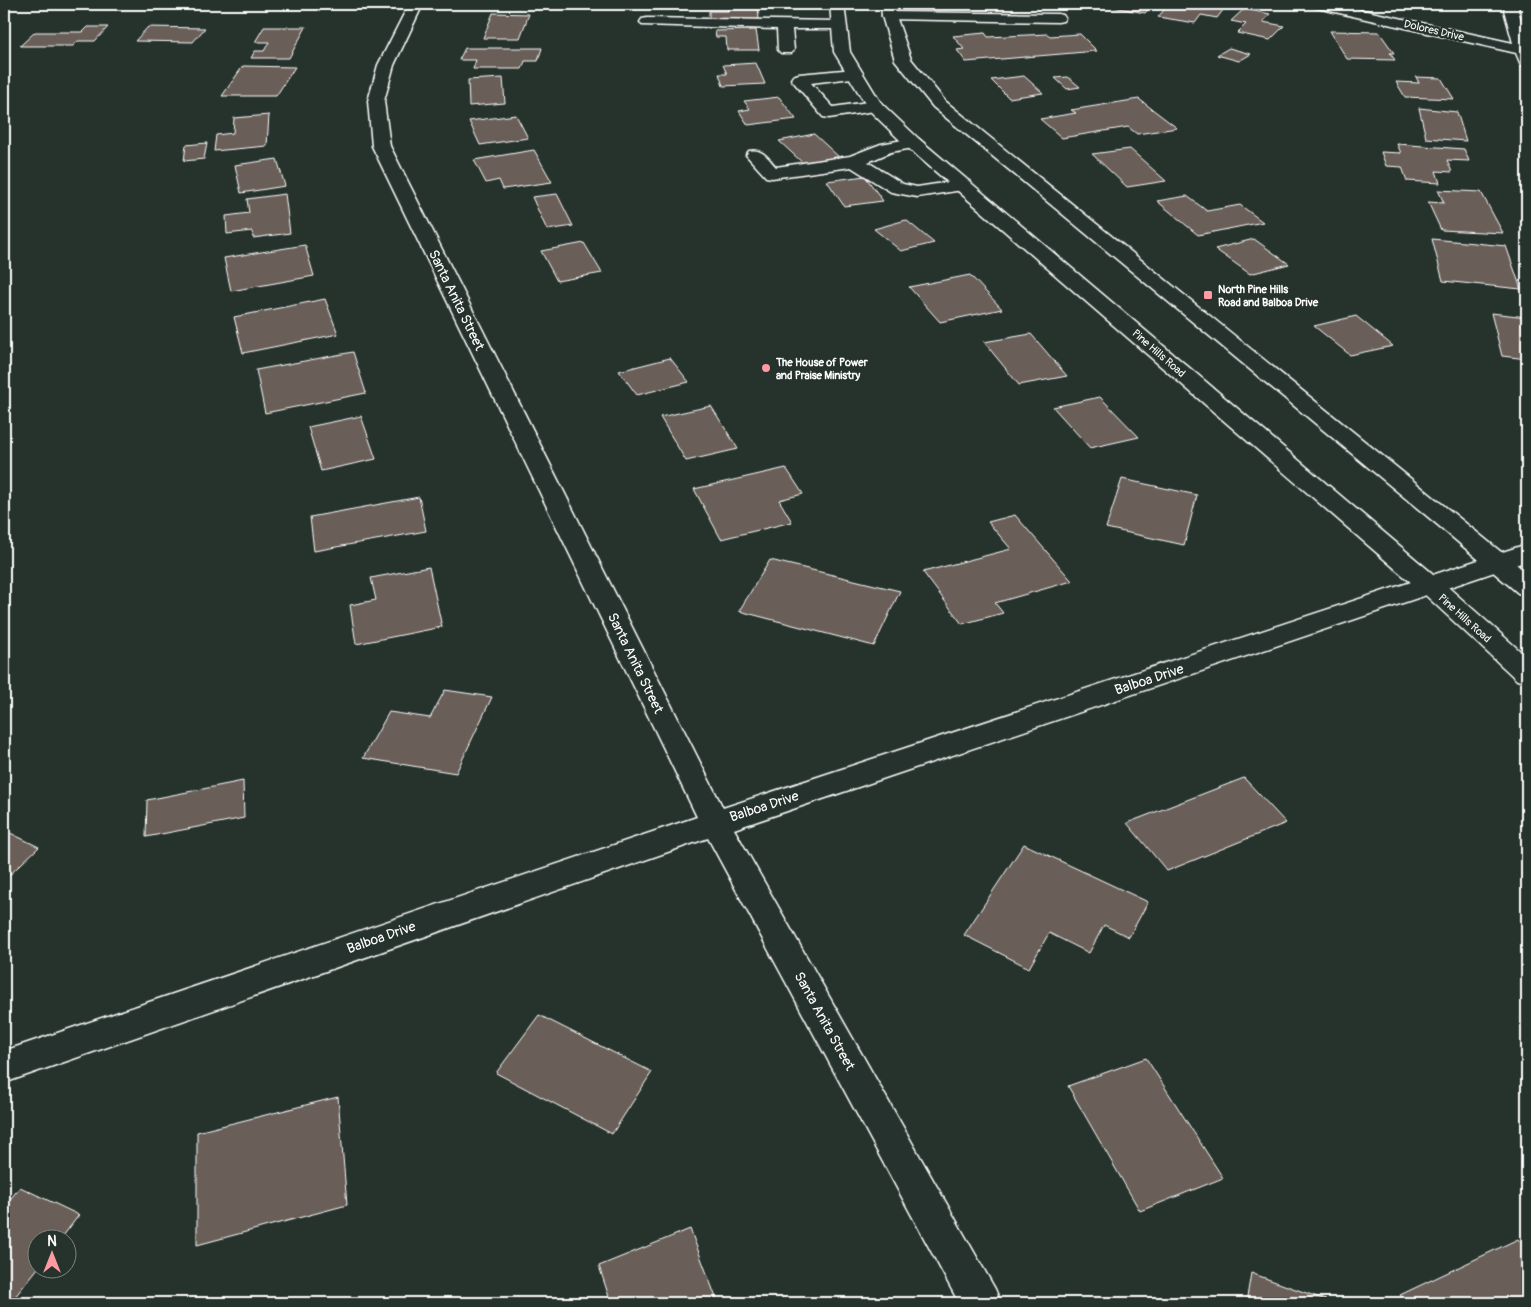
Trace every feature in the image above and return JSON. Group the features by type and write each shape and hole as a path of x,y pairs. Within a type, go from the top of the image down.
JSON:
{"street":[{"path":"402,4 416,4"},
{"name":"Santa Anita Street","path":"416,4 386,65 376,101 381,146 715,823 981,1303"},
{"name":"Dolores Drive","path":"1317,4 1524,56"},
{"path":"1513,4 1512,10 1524,56"},
{"path":"1058,18 888,10 903,60 939,104 1527,587"},
{"path":"647,22 784,24 838,14"},
{"name":"Pine Hills Road","path":"838,14 842,52 854,74 875,106 913,143 1430,586 1527,673"},
{"path":"784,24 786,50"},
{"path":"854,74 799,79 829,113 875,106"},
{"path":"754,155 772,173 854,161 887,148 913,143"},
{"path":"854,161 897,188 917,192 963,185"},
{"name":"Balboa Drive","path":"4,1067 715,823 1430,586 1527,552"}],"building":[{"path":"490,4 522,4 521,7 488,6"},
{"path":"728,4 758,4 759,21 709,21 709,11 728,11"},
{"path":"1116,4 1154,4 1145,13 1113,7"},
{"path":"1169,4 1227,5 1217,18 1201,15 1195,23 1158,17"},
{"path":"1244,9 1270,14 1263,22 1284,26 1270,40 1237,33 1246,24 1231,21"},
{"path":"493,13 529,14 520,38 483,38"},
{"path":"88,27 108,27 95,41 78,41 73,46 20,46 35,32 83,32"},
{"path":"148,27 205,28 193,42 135,41"},
{"path":"264,27 306,27 289,58 251,58 255,51 264,51 269,42 255,42"},
{"path":"756,30 759,50 727,50 726,37 716,37 715,31"},
{"path":"1330,31 1379,32 1394,53 1390,53 1395,60 1347,59"},
{"path":"985,33 988,37 1080,34 1097,51 966,62 957,50 964,49 953,36"},
{"path":"465,48 542,48 538,61 525,61 522,69 473,69 476,60 459,60"},
{"path":"1229,48 1251,54 1239,61 1217,55"},
{"path":"756,63 765,84 723,86 719,74 727,74 723,65"},
{"path":"243,66 295,67 276,96 222,96"},
{"path":"1024,76 1043,93 1009,98 991,80"},
{"path":"1068,77 1080,87 1067,89 1055,78"},
{"path":"1416,77 1441,78 1454,99 1405,97 1396,82 1419,83"},
{"path":"503,78 505,103 469,106 468,80"},
{"path":"779,97 796,119 748,125 739,111 750,109 744,101"},
{"path":"1139,99 1177,128 1137,134 1128,127 1062,138 1040,119 1076,113 1071,110"},
{"path":"1419,108 1457,112 1466,141 1426,138"},
{"path":"269,115 267,146 214,151 216,135 233,133 234,118"},
{"path":"516,115 528,138 480,145 469,121"},
{"path":"814,134 840,158 805,165 779,141"},
{"path":"207,143 204,159 184,161 186,145"},
{"path":"1397,144 1464,149 1469,161 1447,160 1452,172 1436,171 1440,183 1407,181 1402,167 1386,166 1381,152 1401,153"},
{"path":"1130,149 1166,181 1127,187 1092,154"},
{"path":"534,150 552,182 503,189 499,180 486,183 474,160"},
{"path":"277,159 285,186 241,193 235,165"},
{"path":"865,176 883,201 844,206 827,181"},
{"path":"1438,190 1481,192 1503,233 1441,230 1428,202 1444,203"},
{"path":"285,194 290,233 253,238 252,231 227,234 226,216 249,213 247,199"},
{"path":"557,194 573,226 547,230 532,197"},
{"path":"1187,196 1207,211 1240,205 1263,222 1198,235 1157,201"},
{"path":"906,220 934,243 901,251 874,229"},
{"path":"1254,239 1289,264 1250,274 1215,249"},
{"path":"1432,239 1506,246 1521,289 1443,281"},
{"path":"584,243 602,273 557,281 541,251"},
{"path":"305,245 314,276 231,291 224,258"},
{"path":"970,275 1002,309 940,322 909,287"},
{"path":"325,299 338,334 243,353 234,317"},
{"path":"1491,313 1527,317 1527,359 1502,356"},
{"path":"1356,316 1393,346 1350,355 1314,326"},
{"path":"1031,334 1067,376 1019,385 984,342"},
{"path":"353,352 366,393 265,413 256,370"},
{"path":"670,358 689,382 637,395 619,371"},
{"path":"1100,397 1139,437 1090,448 1053,407"},
{"path":"711,406 738,449 686,461 660,417"},
{"path":"361,416 376,459 321,471 308,427"},
{"path":"786,468 803,494 779,500 792,522 721,539 694,489"},
{"path":"1122,479 1197,495 1184,545 1106,528"},
{"path":"419,497 426,531 314,551 310,517"},
{"path":"1015,515 1072,581 995,603 1003,613 962,624 923,572 1011,549 988,522"},
{"path":"770,560 900,591 874,646 739,611"},
{"path":"429,567 442,627 356,644 350,605 376,600 371,578"},
{"path":"4,581 8,629 4,630"},
{"path":"445,690 492,697 456,773 363,758 389,712 430,718"},
{"path":"1244,778 1286,823 1167,871 1127,823"},
{"path":"243,781 244,818 146,837 147,800"},
{"path":"4,830 39,847 4,880"},
{"path":"1024,844 1148,902 1129,937 1104,925 1089,953 1049,933 1029,968 964,935"},
{"path":"539,1015 652,1072 612,1134 496,1073"},
{"path":"1146,1058 1223,1178 1140,1211 1068,1086"},
{"path":"338,1097 347,1205 197,1245 197,1132"},
{"path":"20,1187 79,1215 68,1230 28,1230 28,1280 10,1303 4,1303 4,1207"},
{"path":"690,1229 718,1303 611,1303 599,1266"},
{"path":"1518,1239 1527,1251 1527,1303 1406,1303 1400,1295"},
{"path":"1251,1273 1334,1303 1246,1303"}],"place":[{"name":"North Pine Hills Road and Balboa Drive","path":"1208,295"},
{"name":"The House of Power and Praise Ministry","path":"766,368"}]}
